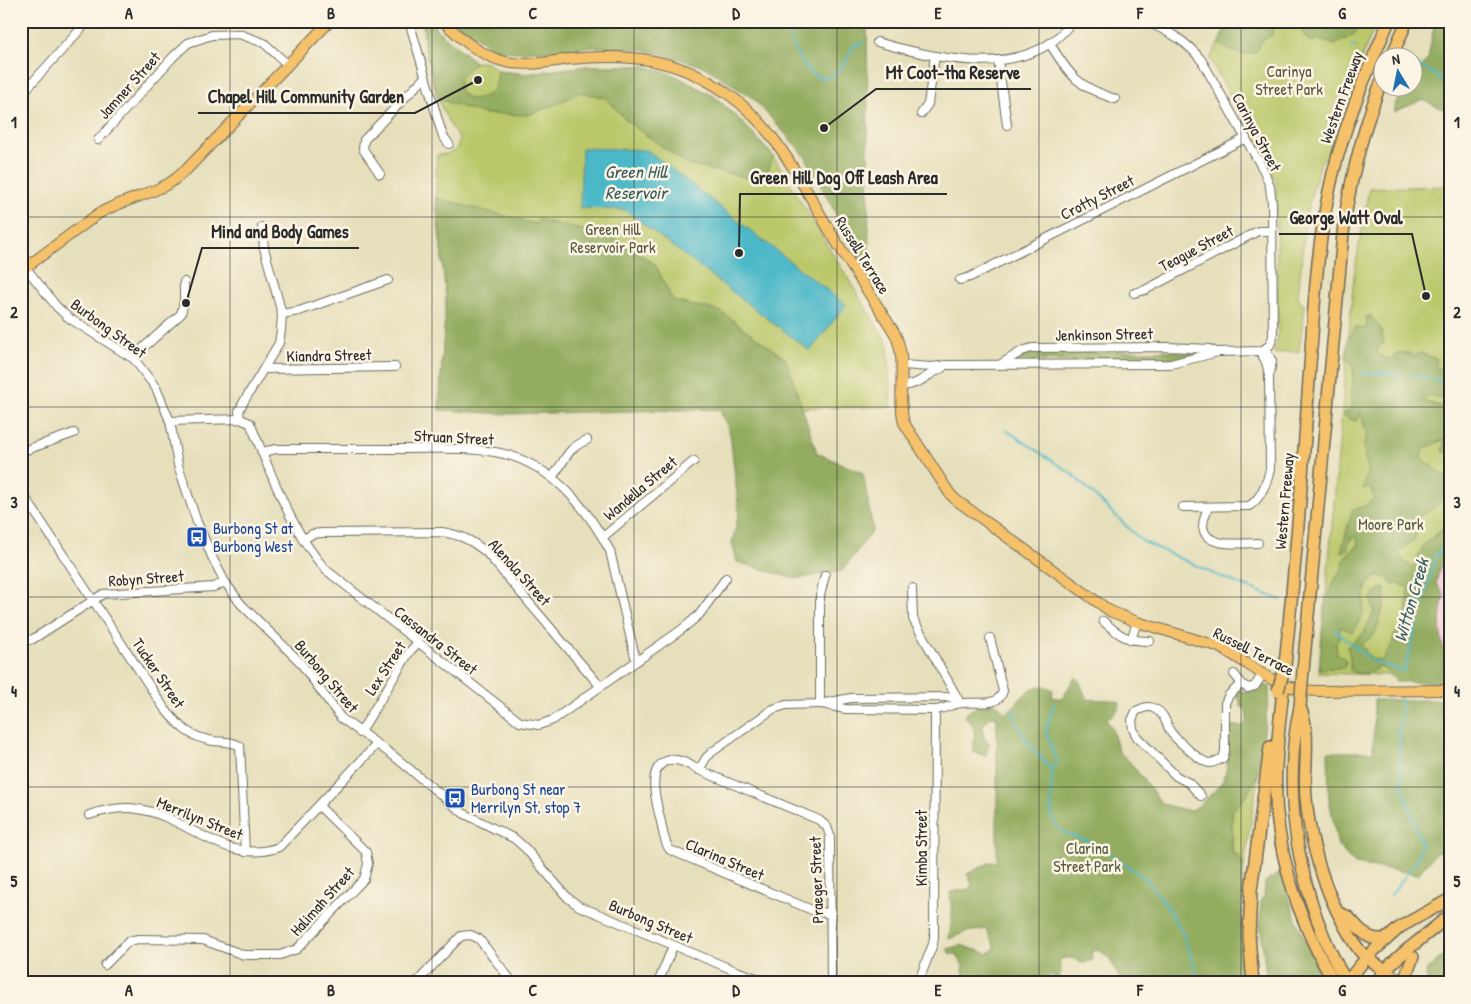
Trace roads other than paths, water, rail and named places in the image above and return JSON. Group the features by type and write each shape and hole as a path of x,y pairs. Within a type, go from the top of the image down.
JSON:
{"highway":[{"name":"Western Freeway","path":"1334,983 1316,951 1301,916 1286,867 1281,842 1275,769 1279,705 1299,516 1315,299 1324,220 1328,194 1344,131 1389,21"},
{"name":"Western Freeway","path":"1395,48 1407,21"},
{"name":"Western Freeway","path":"1346,978 1328,947 1312,906 1298,851 1294,813 1294,766 1344,223 1357,159 1376,98"},
{"path":"1253,983 1249,936 1250,909 1279,705"},
{"path":"1300,707 1306,719 1305,777 1309,819 1319,866 1328,892 1353,940 1367,957 1399,983"},
{"path":"1346,978 1401,927 1450,899"},
{"path":"1250,909 1254,958 1259,983"},
{"path":"1338,913 1348,916 1357,928 1370,937 1387,938"},
{"path":"1403,983 1413,951 1450,915"},
{"path":"1374,983 1385,970 1450,924"}],"main road":[{"path":"24,269 98,214 171,183 187,169 330,21"},
{"name":"Russell Terrace","path":"443,21 473,48 502,61 527,64 603,56 645,58 688,71 728,93 770,134 790,163 894,332 900,348 902,365 902,412 904,423 950,494 1096,601 1119,616 1218,646 1230,652 1262,675 1289,687 1311,691 1450,690"}],"street":[{"path":"74,21 81,29"},
{"path":"21,95 88,21"},
{"path":"877,42 935,56 998,60 1026,56 1050,44 1060,36 1072,21"},
{"name":"Carinya Street","path":"1145,21 1163,25 1186,42 1202,61 1264,171 1270,187 1273,336 1270,344 1263,350"},
{"path":"410,22 442,134 449,144"},
{"name":"Jamner Street","path":"98,140 173,57 188,44 212,35 239,34 264,43 288,65"},
{"path":"1050,44 1068,71 1081,84 1094,92 1115,99"},
{"path":"921,114 928,104 935,56"},
{"path":"998,60 1007,124"},
{"path":"380,174 362,149 364,140 425,76"},
{"name":"Crotty Street","path":"960,280 970,277 1246,138"},
{"path":"170,421 240,418 239,411 243,403 279,343 282,314 264,248 262,227"},
{"name":"Teague Street","path":"1134,293 1145,290 1258,231 1272,231"},
{"name":"Burbong Street","path":"24,269 69,318 134,359 156,388 170,421 178,465 190,504 213,559 225,582 241,604 299,660 341,718 463,812 515,839 568,898 578,906 673,946 771,983"},
{"path":"282,314 300,311 388,280"},
{"path":"134,359 143,348 181,314 184,301 184,282"},
{"name":"Jenkinson Street","path":"994,365 1032,348 1169,347 1209,349 1218,352"},
{"path":"1183,506 1250,506 1266,483 1270,469 1269,374 1272,361 1263,350"},
{"name":"Jenkinson Street","path":"902,365 932,367 956,365 1171,364 1218,352 1263,350"},
{"name":"Jenkinson Street","path":"902,386 915,384 938,370 956,365"},
{"name":"Kiandra Street","path":"264,369 395,367"},
{"name":"Cassandra Street","path":"240,418 250,423 294,523 303,540 326,570 520,722 539,725 553,720 681,630 699,615 726,578"},
{"path":"21,450 26,450 74,432"},
{"path":"552,477 568,452 575,445 587,440"},
{"name":"Struan Street","path":"262,452 277,449 461,448 502,454 518,459 552,477 578,501 603,537 610,551 636,661"},
{"name":"Wandella Street","path":"603,537 694,461"},
{"name":"Tucker Street","path":"21,492 164,708 175,721 188,733 213,741 231,741 240,746 245,852"},
{"path":"1208,507 1204,528 1213,540 1220,543 1258,543"},
{"name":"Alenola Street","path":"303,540 312,534 322,533 442,532 459,534 486,552 600,686"},
{"path":"820,704 820,596 825,575"},
{"name":"Robyn Street","path":"21,642 33,639 103,594 214,587 225,582"},
{"path":"912,588 914,619 959,700"},
{"path":"1103,621 1119,635 1131,640 1150,641"},
{"path":"1131,640 1137,622"},
{"path":"699,770 710,753 776,708 786,705 820,704 851,698 992,702 1000,696 1003,689 990,638"},
{"name":"Lex Street","path":"360,734 410,651 418,643"},
{"path":"1234,674 1241,684 1247,688 1253,687 1262,675"},
{"path":"1201,796 1189,783 1176,776 1137,737 1133,729 1132,720 1136,710 1148,707 1156,709 1165,718 1171,732 1200,759 1208,763 1217,761 1223,758 1225,751 1225,701 1241,684"},
{"path":"820,704 845,708 935,710 946,708 959,700"},
{"name":"Kimba Street","path":"918,983 934,944 935,710"},
{"name":"Merrilyn Street","path":"89,815 122,808 138,809 156,813 230,849 245,852 266,852 279,846 377,744"},
{"name":"Clarina Street","path":"699,770 672,760 662,764 656,774 654,792 665,841 669,849 812,910 831,914"},
{"name":"Praeger Street","path":"699,770 824,823 828,829 830,836 831,983"},
{"name":"Halimah Street","path":"105,965 129,941 138,939 203,940 244,955 280,955 297,949 364,878 368,864 366,852 319,806"},
{"path":"416,983 461,936 471,936 479,939 513,983"},
{"path":"658,983 673,946"},
{"path":"733,983 736,971"}],"water":[{"name":"Green Hill Reservoir","path":"582,148 647,150 846,305 810,351 625,210 580,208"}],"waterway":[{"name":"Witton Creek","path":"783,21 801,61 817,77 824,78 837,72 847,59 854,45 863,43"},
{"name":"Witton Creek","path":"1351,47 1356,47"},
{"name":"Witton Creek","path":"1424,68 1450,86"},
{"path":"1361,373 1397,373"},
{"path":"1410,374 1431,378 1450,385"},
{"path":"1006,430 1071,473 1142,541 1221,577 1281,600"},
{"name":"Witton Creek","path":"1335,630 1372,661 1404,671 1436,555 1450,540"},
{"name":"Witton Creek","path":"1391,895 1418,859 1421,842 1402,785 1399,731 1402,713 1399,693"},
{"path":"1052,771 1057,762 1046,731 1054,703"},
{"path":"1012,711 1027,742 1052,771 1051,808 1054,823 1063,832 1091,842 1145,878 1167,906 1184,936 1200,983"}],"place":[{"name":"Chapel Hill Community Garden","path":"478,80"},
{"name":"Mt Coot-tha Reserve","path":"824,128"},
{"name":"Green Hill Dog Off Leash Area","path":"739,253"},
{"name":"George Watt Oval","path":"1426,296"},
{"name":"Mind and Body Games","path":"186,303"},
{"name":"Burbong St at Burbong West","path":"197,537"},
{"name":"Burbong St near Merrilyn St, stop 7","path":"455,798"}],"park label":[{"name":"Carinya Street Park","path":"1289,80"},
{"name":"Green Hill Reservoir Park","path":"613,238"},
{"name":"Moore Park","path":"1391,524"},
{"name":"Clarina Street Park","path":"1087,857"}]}
